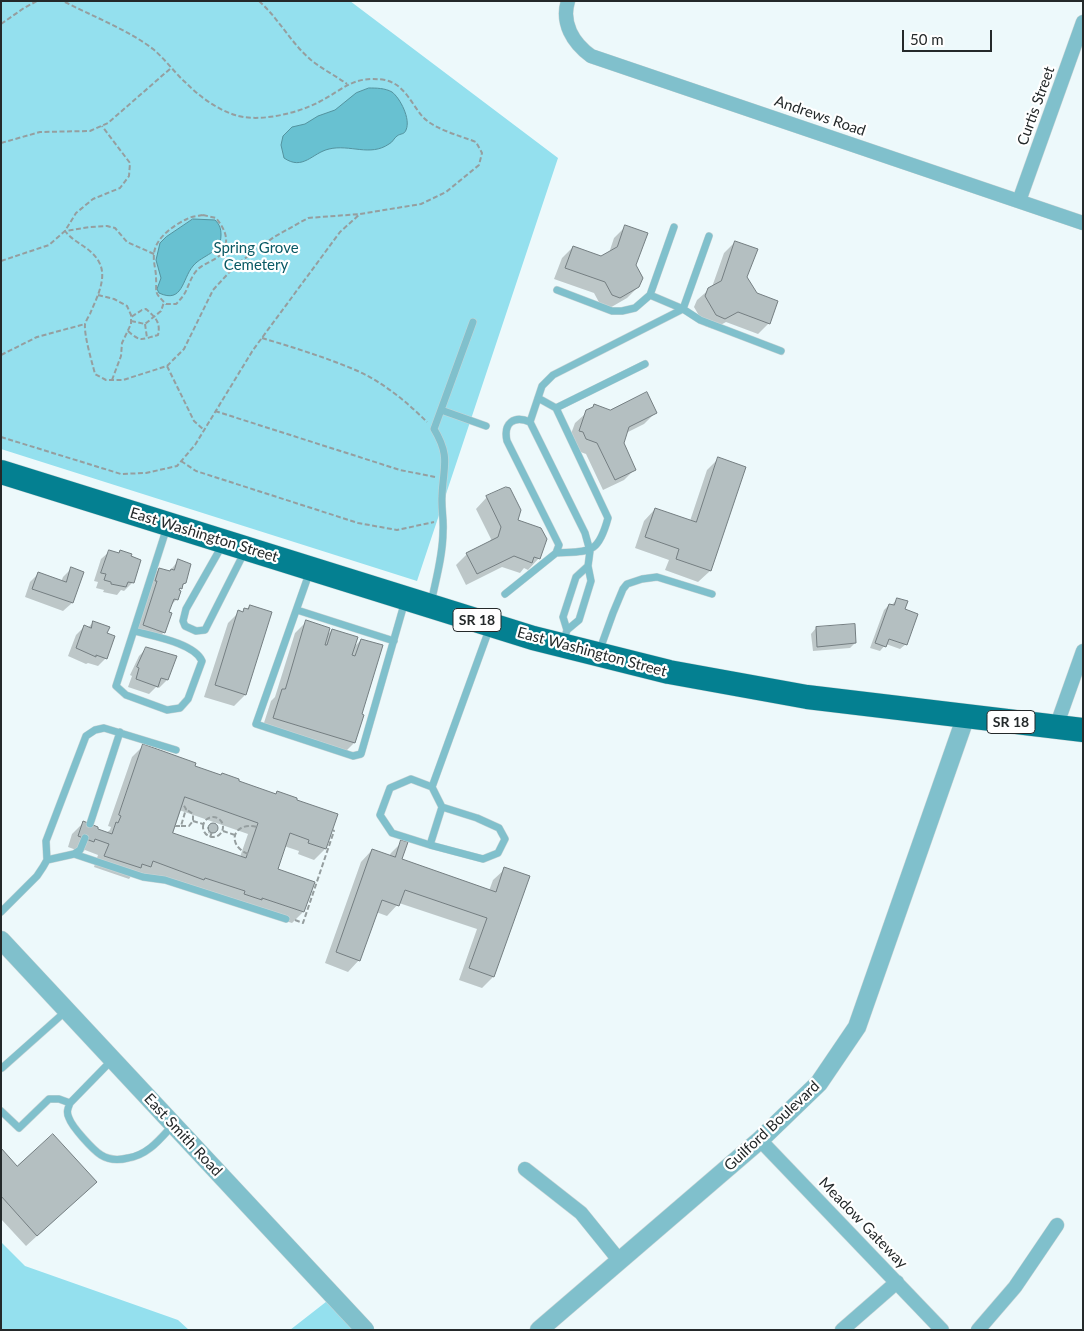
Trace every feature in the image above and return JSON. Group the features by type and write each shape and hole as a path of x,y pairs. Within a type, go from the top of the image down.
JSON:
{"highway":[{"name":"East Washington Street","path":"1,472 430,606 491,624 565,638 598,654 669,672 738,686 816,698 1083,730"}],"street":[{"name":"Andrews Road","path":"568,1 566,18 573,39 591,56 1083,223"},
{"name":"Curtis Street","path":"1019,201 1083,22"},
{"path":"1056,727 1083,651"},
{"name":"Guilford Boulevard","path":"538,1330 760,1140 819,1084 857,1027 966,716"},
{"name":"East Smith Road","path":"1,940 365,1330"},
{"name":"Meadow Gateway","path":"760,1140 942,1330"},
{"path":"525,1169 581,1213 619,1260"},
{"path":"978,1330 1015,1287 1057,1225"},
{"path":"842,1330 897,1282"}],"lane":[{"path":"557,290 612,311 635,308 650,295 674,227"},
{"path":"530,422 542,386 553,375 683,308 709,236"},
{"path":"650,295 683,308 700,320 781,351"},
{"path":"430,606 441,558 442,495 446,454 434,429 473,322"},
{"path":"556,408 645,364"},
{"path":"538,398 556,408 608,518 604,534 598,544 590,551 556,553"},
{"path":"441,410 486,426"},
{"path":"505,594 556,553 559,544 507,441 505,432 508,424 513,420 523,419 530,422 585,533 590,551 588,566 591,582 578,620 565,638"},
{"path":"134,631 180,644 199,654 202,661 188,698 180,708 167,710 126,695 116,686 168,524"},
{"path":"224,541 186,609 183,621 185,626 196,631 205,630 246,548"},
{"path":"565,638 563,617 576,577 588,566"},
{"path":"311,569 256,724 353,756 361,754 406,598"},
{"path":"598,654 613,613 627,584 657,577 712,594"},
{"path":"297,610 394,641"},
{"path":"432,788 491,624"},
{"path":"1,912 37,876 47,860 46,841 86,736 94,730 104,728 176,750"},
{"path":"90,824 120,732"},
{"path":"411,779 432,788 442,807 477,818 499,828 504,839 498,853 483,859 392,833 380,815 390,788 411,779"},
{"path":"430,845 442,807"},
{"path":"47,860 74,854 80,850 85,838"},
{"path":"74,854 143,877 165,880 286,919"},
{"path":"2,1068 66,1011"},
{"path":"112,1060 70,1103 67,1109 69,1118 76,1128 102,1156 113,1159 127,1159 147,1152 173,1125"},
{"path":"1,1111 19,1128 49,1099 59,1098 70,1103"}],"path":[{"path":"1,24 37,1"},
{"path":"63,1 137,39 154,50 184,82 206,101 235,115 258,118 286,114 318,102 347,84 367,79 387,80 402,88 424,118 442,129 476,142 482,153 479,165 446,192 421,204 360,214 308,218 274,236 236,264 213,290 184,349 167,366 123,380 106,380 95,374 85,324 98,295 102,276 100,263 88,249 71,239 65,231"},
{"path":"259,1 271,12 290,38 311,60 347,84"},
{"path":"1,143 40,132 90,131 102,126 108,123 171,68"},
{"path":"1,261 48,245 65,231 76,213 92,199 120,188 130,176 130,163 102,126"},
{"path":"1,437 121,474 146,473 177,466 195,444 262,338 340,232 360,214"},
{"path":"202,215 216,218 225,229 226,243 219,255 202,265 194,274 185,294 176,304 166,304 158,296 155,288 157,278 154,254 157,243 166,233 188,218 202,215"},
{"path":"65,231 90,227 107,226 115,228 127,242 154,254"},
{"path":"98,295 114,299 126,306 131,317 128,331 122,343 121,356 112,380"},
{"path":"131,322 145,324 161,311 164,302"},
{"path":"128,331 137,339 158,335 160,329 158,320 146,309 131,317"},
{"path":"1,355 37,337 85,324"},
{"path":"145,324 147,338"},
{"path":"262,338 313,354 361,373 399,397 434,429"},
{"path":"167,366 194,421 204,430"},
{"path":"215,411 400,470 444,479"},
{"path":"181,461 196,471 358,523 397,530 426,525 443,519"},
{"path":"175,826 189,826 193,821 193,814 182,804"},
{"path":"181,826 186,809"},
{"path":"215,823 217,818"},
{"path":"210,837 204,831 203,824 207,819 217,818"},
{"path":"210,837 218,836 223,831 223,825 217,818"},
{"path":"193,821 203,824"},
{"path":"248,854 239,849 236,844 235,835 244,826 257,827"},
{"path":"286,919 303,923 333,830"},
{"path":"223,831 235,835"},
{"path":"210,837 212,832"}],"green space":[{"name":"Spring Grove Cemetery","path":"1,1 350,1 558,158 417,581 1,449"},
{"path":"1,1242 25,1266 178,1320 189,1330 1,1330"},
{"path":"331,1298 361,1330 290,1330"}],"shaded area":[{"path":"369,88 386,90 395,95 406,115 407,125 404,133 397,136 389,144 375,150 329,149 297,163 284,158 281,145 283,136 292,127 305,124 318,116 335,110 356,93"},
{"path":"193,219 215,220 217,222 221,233 218,246 193,266 177,293 167,296 159,293 157,289 161,278 156,260 160,243"}],"building":[{"path":"625,225 648,233 636,265 643,278 639,287 620,298 612,295 605,282 565,268 573,246 601,256 617,247"},
{"path":"735,241 758,249 747,277 757,293 778,301 770,324 738,312 725,319 716,315 705,296 708,288 721,281"},
{"path":"647,392 657,413 629,427 624,443 636,470 615,480 597,443 586,439 583,432 579,431 586,410 593,407 594,404 610,410"},
{"path":"718,457 746,467 711,571 676,559 679,549 645,537 655,508 696,522"},
{"path":"506,487 510,488 521,510 518,520 541,528 547,539 540,559 534,557 532,563 514,556 477,574 466,553 498,537 501,527 486,496"},
{"path":"109,550 119,553 120,550 132,554 131,556 141,560 134,583 128,582 126,587 111,584 111,582 104,580 106,574 101,573"},
{"path":"178,559 191,564 186,583 183,584 182,589 180,588 178,600 174,599 169,612 172,613 165,633 143,625 157,581 155,581 159,568 170,571 171,569 174,570"},
{"path":"71,567 84,572 73,603 32,589 38,572 66,582"},
{"path":"897,598 908,601 905,609 918,614 907,645 889,639 886,647 875,643 889,604 894,605"},
{"path":"250,605 272,612 246,695 215,685 238,610 243,612 244,608 248,609"},
{"path":"306,620 330,628 325,645 327,645 332,629 358,637 352,655 355,656 361,639 383,645 355,743 273,718 282,689 285,689"},
{"path":"93,621 110,627 107,633 115,636 107,659 96,655 96,657 76,648 84,625 91,628"},
{"path":"855,624 856,643 817,647 816,627"},
{"path":"146,647 177,656 168,680 161,678 158,687 136,679 139,668 137,667"},
{"path":"143,744 196,763 195,766 221,775 222,773 276,794 277,791 338,814 326,849 308,843 309,840 290,833 278,869 315,882 304,912 244,894 245,891 205,878 204,880 153,861 151,867 142,864 141,868 104,856 109,844 95,839 94,842 78,836 83,821 112,834 116,822 118,823 121,816 119,815","holes":["185,797 258,823 246,858 173,833"]},
{"path":"213,823 218,828 213,833 208,828"},
{"path":"401,840 408,842 402,859 496,892 504,867 530,876 494,977 469,968 487,918 405,890 399,906 382,900 360,961 336,952 372,849 395,857"},
{"path":"53,1134 97,1182 37,1236 1,1196 1,1148 17,1166"}]}
